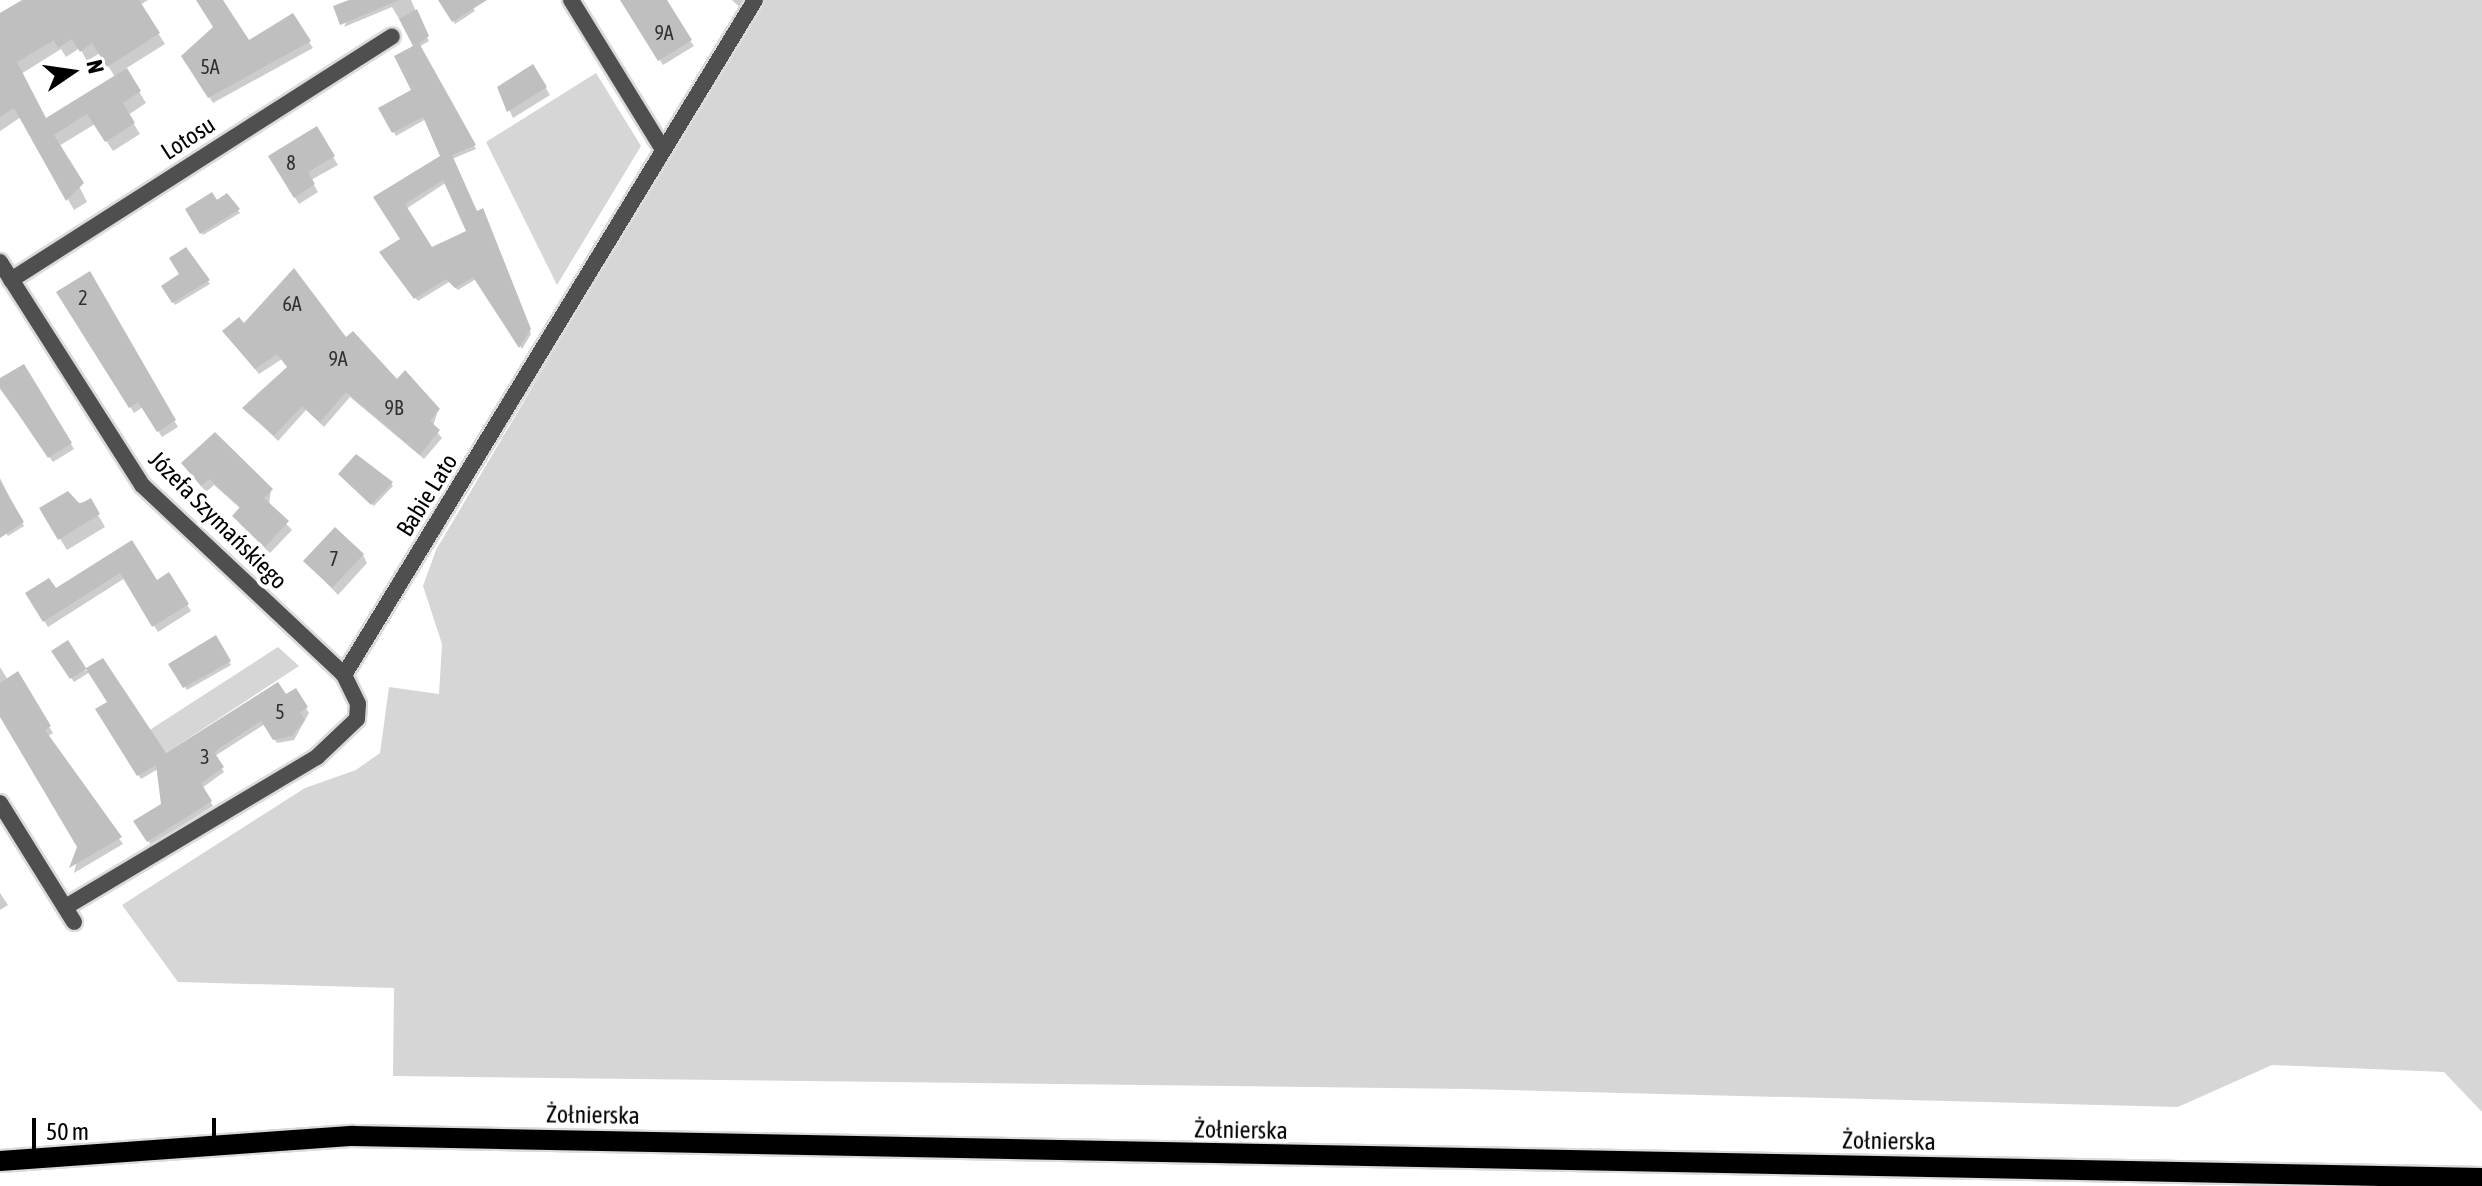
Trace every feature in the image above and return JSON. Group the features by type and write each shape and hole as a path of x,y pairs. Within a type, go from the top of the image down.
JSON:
{"main road":[{"name":"Żołnierska","path":"0,1161 353,1136 2482,1178"}],"street":[{"path":"571,0 662,148"},
{"name":"Babie Lato","path":"344,675 662,148 755,0"},
{"name":"Lotosu","path":"11,280 392,36"},
{"name":"Józefa Szymańskiego","path":"0,262 142,485 344,675"},
{"path":"0,803 69,914 89,891 338,741 359,710 344,675"}],"shaded area":[{"path":"761,0 2482,0 2482,1112 2444,1072 2272,1065 2178,1107 1469,1089 393,1076 394,988 178,982 122,905 305,788 356,770 380,753 389,687 439,694 442,644 423,586 436,550"},
{"path":"596,73 641,146 557,285 486,142"},
{"path":"278,647 299,666 163,755 148,731"}],"building":[{"path":"22,0 139,0 160,33 107,67 92,43 80,52 72,39 58,48 54,40 17,62 46,118 127,68 141,91 123,103 135,123 105,142 87,114 54,135 84,183 66,201 14,108 0,117 0,13"},
{"path":"196,0 223,0 249,40 293,13 311,41 208,98 181,56 213,27"},
{"path":"349,0 399,0 340,25 333,6"},
{"path":"438,0 487,0 452,22"},
{"path":"620,0 667,0 692,40 658,61"},
{"path":"417,9 429,36 419,43 476,145 452,155 477,211 483,208 531,329 519,348 473,277 455,288 446,279 414,299 379,252 400,239 373,197 440,156 423,117 392,133 378,108 411,90 394,56 413,46 399,19","holes":["443,180 466,231 432,247 405,204"]},
{"path":"533,64 547,87 507,112 497,87"},
{"path":"317,126 335,156 308,172 315,184 294,198 268,156"},
{"path":"212,192 217,200 227,193 240,209 200,234 185,209"},
{"path":"186,247 210,280 172,303 161,286 179,274 169,258"},
{"path":"294,268 346,337 353,331 397,379 405,370 440,409 430,421 440,430 420,455 346,392 320,422 302,406 274,436 242,408 287,367 277,354 255,369 222,331 239,317 244,323"},
{"path":"90,271 176,420 157,432 138,402 129,408 56,292"},
{"path":"24,364 72,443 48,458 0,387 0,378"},
{"path":"215,432 273,489 264,498 289,521 265,547 232,516 240,507 209,479 201,486 181,463"},
{"path":"356,454 393,482 371,505 338,474"},
{"path":"0,481 24,522 0,538"},
{"path":"68,491 80,504 91,498 100,514 58,540 39,508"},
{"path":"335,527 364,554 332,588 303,561"},
{"path":"132,540 157,580 169,572 189,604 152,627 120,573 43,622 25,593 49,578 56,588"},
{"path":"216,635 231,661 183,688 168,664"},
{"path":"68,640 86,668 103,658 166,753 278,682 286,694 296,688 308,707 300,712 305,720 292,736 273,740 261,721 214,752 224,767 201,783 212,801 147,842 133,821 161,804 156,765 137,776 95,709 107,702 86,669 70,679 51,651"},
{"path":"18,671 51,726 45,730 122,837 69,868 77,847 0,717 0,683"}]}
